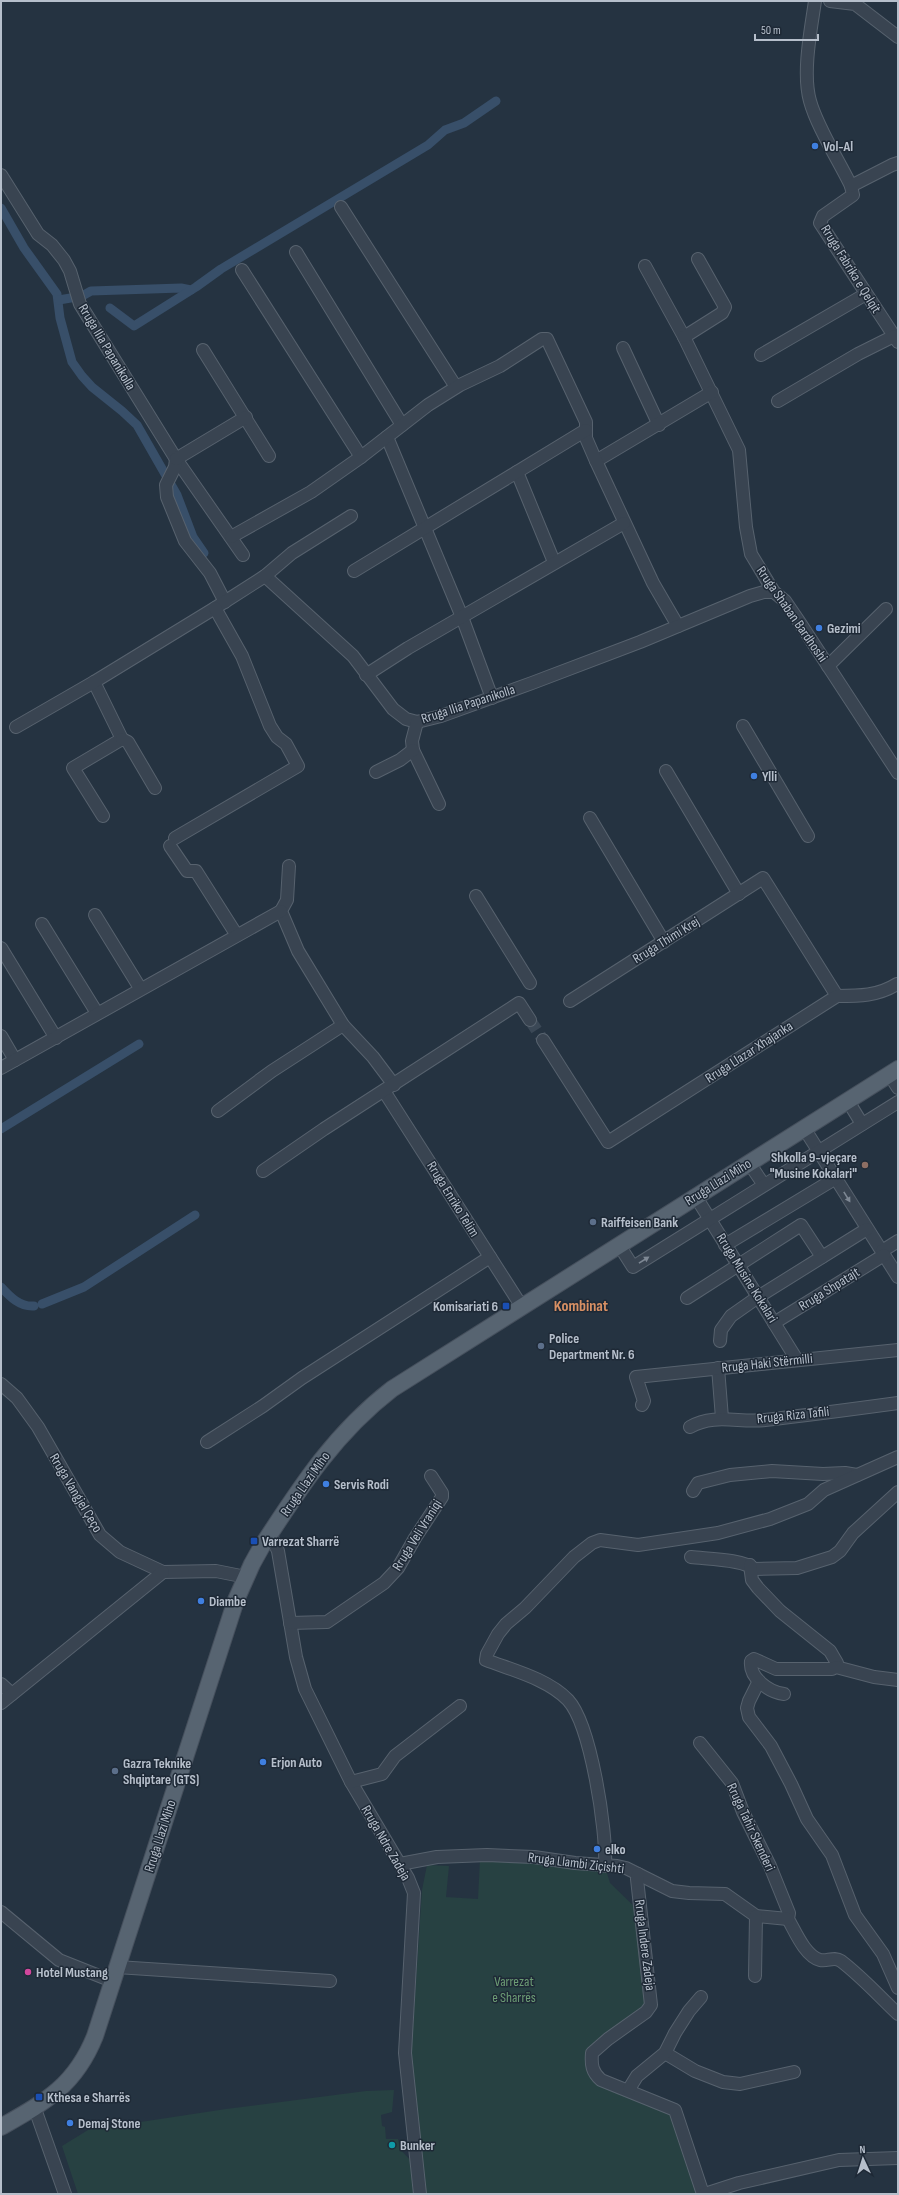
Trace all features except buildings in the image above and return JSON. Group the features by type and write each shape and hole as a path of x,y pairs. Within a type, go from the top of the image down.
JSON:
{"main road":[{"name":"Rruga Llazi Miho","path":"1,2127 34,2109 62,2089 83,2060 95,2036 236,1600 246,1577 270,1533 323,1457 362,1414 392,1390 894,1072"}],"street":[{"path":"815,1 808,45 807,65 810,101 851,186 898,163"},
{"path":"830,1 855,4 898,37"},
{"name":"Rruga Ilia Papanikolla","path":"1,175 38,234 52,245 64,260 70,271 80,304 176,463 243,555"},
{"name":"Rruga Fabrika e Qelqit","path":"851,186 853,195 823,216 820,222 896,339"},
{"path":"341,207 456,387"},
{"path":"296,252 402,426"},
{"path":"684,337 722,313 725,308 698,259"},
{"name":"Rruga Shaban Bardhoshi","path":"645,266 684,337 739,450 746,528 752,554 774,592 785,601 898,773"},
{"path":"242,270 361,457"},
{"path":"761,355 866,294"},
{"path":"231,537 311,492 361,457 428,405 456,387 500,366 542,339 547,340 586,422 586,438 624,523 653,583 678,626"},
{"path":"778,401 858,354 896,339"},
{"path":"623,348 659,425"},
{"path":"203,350 270,456"},
{"path":"596,461 659,425 712,392"},
{"path":"236,934 196,871 186,871 172,842 298,766 286,744 277,737 270,726 220,605 210,573 182,535 167,497 166,485 176,463 246,417"},
{"path":"354,570 586,430"},
{"path":"387,437 462,617 492,698"},
{"path":"517,472 554,562"},
{"path":"16,727 94,682 220,605 264,576 292,553 351,516"},
{"path":"366,675 408,648 554,562 624,523"},
{"name":"Rruga Ilia Papanikolla","path":"264,576 353,656 393,709 406,719 417,722 441,716 492,698 678,626 750,596 764,592 774,592"},
{"path":"828,666 886,609"},
{"path":"94,682 122,739 128,742 154,788"},
{"path":"417,722 412,741 413,750 439,804"},
{"path":"743,726 808,836"},
{"path":"103,816 74,768 122,739"},
{"path":"376,772 400,760 413,750"},
{"path":"666,771 739,894"},
{"path":"590,818 664,942"},
{"path":"1,1068 236,934 281,911 287,900 289,866"},
{"name":"Rruga Thimi Krej","path":"570,1001 763,878 836,996"},
{"path":"476,896 530,983"},
{"name":"Rruga Enriko Telim","path":"281,911 298,951 344,1025 373,1057 389,1088 490,1257 522,1307"},
{"path":"95,915 140,988"},
{"path":"42,924 97,1013"},
{"path":"1,948 56,1038"},
{"path":"836,996 866,996 885,992 897,984"},
{"name":"Rruga Llazar Xhajanka","path":"543,1040 608,1142 836,996"},
{"path":"263,1171 324,1129 519,1003 530,1020"},
{"path":"218,1111 272,1071 344,1025"},
{"path":"1,1036 15,1060"},
{"path":"894,1072 898,1088"},
{"path":"848,1100 862,1124"},
{"path":"619,1245 633,1267 898,1102"},
{"path":"804,1128 898,1277"},
{"path":"749,1163 764,1185"},
{"path":"725,1244 836,1178"},
{"name":"Rruga Musine Kokalari","path":"696,1197 797,1360"},
{"path":"687,1298 801,1225 822,1257"},
{"path":"720,1341 720,1330 726,1321 758,1297 867,1229"},
{"name":"Rruga Shpatajt","path":"774,1323 883,1253 898,1241"},
{"path":"207,1442 263,1406 302,1378 490,1257"},
{"name":"Rruga Haki Stërmilli","path":"642,1405 644,1401 636,1377 898,1350"},
{"path":"718,1368 722,1418"},
{"name":"Rruga Vangjel Çeço","path":"1,1384 17,1398 38,1428 100,1535 120,1552 163,1572 216,1571 246,1577"},
{"name":"Rruga Riza Tafili","path":"690,1427 696,1423 722,1418 762,1420 898,1403"},
{"path":"605,1866 605,1836 590,1756 575,1710 562,1694 532,1678 486,1660 487,1654 498,1634 574,1557 592,1543 600,1540 638,1545 718,1533 792,1511 808,1504 819,1493 898,1456"},
{"path":"693,1491 698,1483 730,1475 759,1472 823,1474 845,1473 857,1475"},
{"name":"Rruga Veli Vraniqi","path":"290,1623 327,1622 388,1580 398,1568 442,1497 442,1493 431,1476"},
{"path":"691,1557 750,1565 754,1569 797,1568 832,1557 840,1551 853,1533 898,1492"},
{"name":"Rruga Ndre Zadeja","path":"270,1533 278,1551 298,1667 305,1689 350,1782 400,1864 410,1883 414,1897 405,2053 420,2194"},
{"path":"750,1565 752,1580 758,1588 780,1611 830,1651 837,1663 836,1667"},
{"path":"1,1703 163,1572"},
{"path":"784,1694 772,1691 759,1681 751,1665 754,1659 776,1669 832,1669 836,1667 874,1677 898,1680"},
{"path":"759,1681 749,1701 747,1708 749,1716 771,1746 792,1784 807,1819 832,1855 855,1915 883,1954 898,1988"},
{"path":"1,1684 12,1694"},
{"path":"350,1782 382,1774 394,1756 460,1706"},
{"name":"Rruga Tahir Skenderi","path":"700,1743 732,1783 743,1812 770,1866 789,1913 788,1919 799,1938 813,1956 824,1960 839,1960 879,1994 898,2014"},
{"name":"Rruga Llambi Ziçishti","path":"400,1864 437,1857 487,1855 534,1857 626,1868 672,1891 725,1894 756,1916"},
{"name":"Rruga Indere Zadeja","path":"638,1874 637,1878 651,2006 646,2012 599,2046 592,2053 591,2063 594,2073 601,2080 629,2089 675,2110 704,2194"},
{"path":"1,1912 59,1960 68,1965 115,1974 330,1981"},
{"path":"755,1976 756,1916 788,1919"},
{"path":"629,2089 637,2076 665,2053 674,2033 689,2011 701,1997"},
{"path":"665,2053 695,2071 723,2082 734,2084 746,2084 758,2078 794,2072"},
{"path":"34,2109 65,2194"},
{"path":"704,2194 839,2160 898,2158"}],"green space":[{"name":"Varrezat e Sharrës","path":"480,1859 530,1861 606,1870 610,1883 639,1911 648,2005 594,2045 587,2068 672,2111 701,2194 425,2194 411,2057 422,1890 427,1865 449,1866 446,1897 478,1899"},
{"path":"394,2090 392,2112 381,2115 382,2126 385,2127 386,2139 398,2139 400,2149 411,2161 415,2194 78,2194 62,2146 88,2130 226,2109 366,2091"}],"waterway":[{"path":"110,308 134,326 196,287 221,269 428,145 445,130 464,123 496,101"},
{"path":"1,208 24,248 57,294 60,318 72,362 92,387 137,425 177,495 193,537 204,553"},
{"path":"59,300 82,296 91,291 181,288 191,290"},
{"path":"1,1129 139,1044"},
{"path":"42,1304 84,1287 195,1215"},
{"path":"1,1287 12,1298 20,1303 34,1306"}],"tunnel":[{"path":"530,1020 543,1040"}],"place":[{"name":"Vol-Al","path":"815,146"},
{"name":"Gezimi","path":"819,628"},
{"name":"Ylli","path":"754,776"},
{"name":"Shkolla 9-vjeçare \"Musine Kokalari\"","path":"865,1165"},
{"name":"Raiffeisen Bank","path":"593,1222"},
{"name":"Komisariati 6","path":"506,1306"},
{"name":"Police Department Nr. 6","path":"541,1346"},
{"name":"Servis Rodi","path":"326,1484"},
{"name":"Varrezat Sharrë","path":"254,1541"},
{"name":"Diambe","path":"201,1601"},
{"name":"Erjon Auto","path":"263,1762"},
{"name":"Gazra Teknike Shqiptare (GTS)","path":"115,1771"},
{"name":"elko","path":"597,1849"},
{"name":"Hotel Mustang","path":"28,1972"},
{"name":"Kthesa e Sharrës","path":"39,2097"},
{"name":"Demaj Stone","path":"70,2123"},
{"name":"Bunker","path":"392,2145"}],"district":[{"name":"Kombinat","path":"581,1306"}]}
